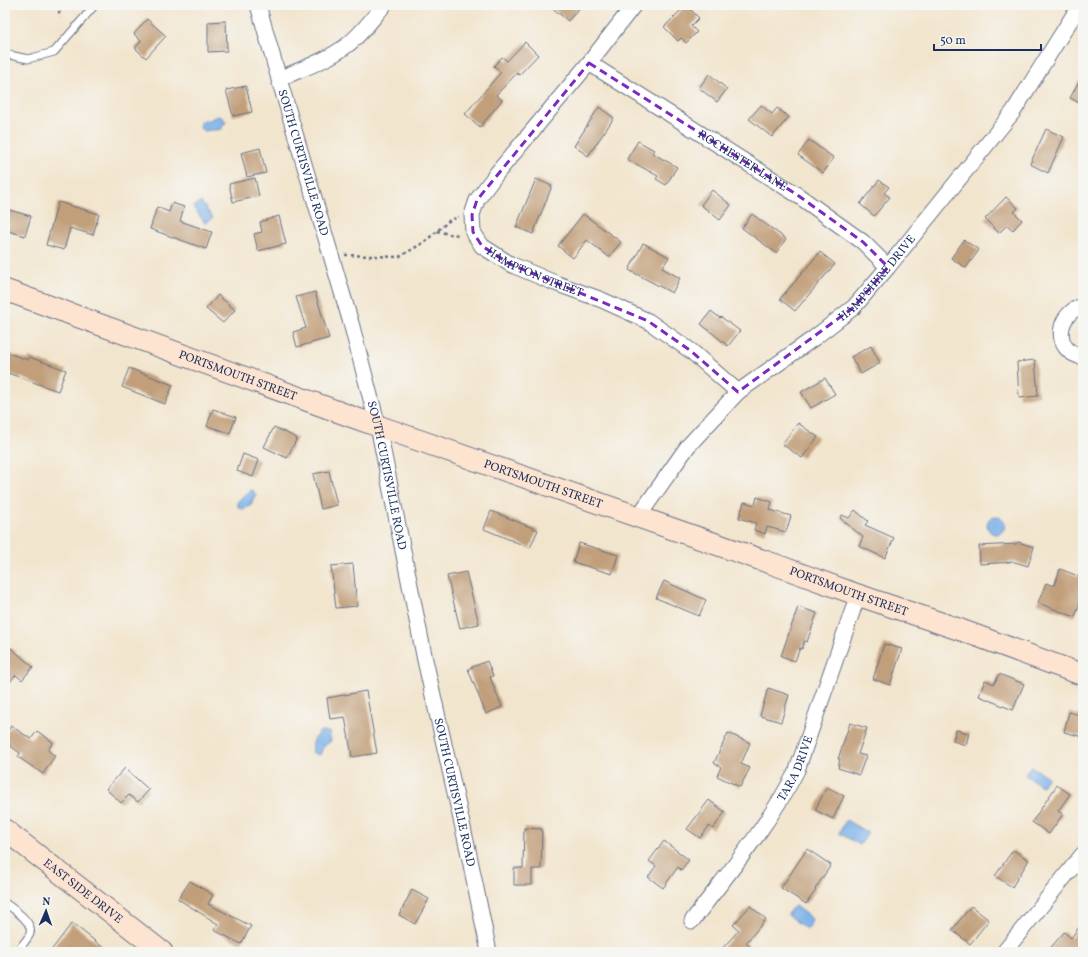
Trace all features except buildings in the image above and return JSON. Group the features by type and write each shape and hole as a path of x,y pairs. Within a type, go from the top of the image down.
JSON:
{"street":[{"name":"SOUTH CURTISVILLE ROAD","path":"258,5 351,323 378,426 425,660 468,850 489,952"},
{"path":"279,79 331,56 346,46 369,23 384,5"},
{"path":"473,232 472,215 477,200 497,173 589,63 634,5"},
{"name":"HAMPSHIRE DRIVE","path":"638,517 688,446 738,392 814,338 854,307 1013,112 1080,5"},
{"name":"ROCHESTER LANE","path":"589,63 796,194 863,242 888,267"},
{"name":"HAMPTON STREET","path":"473,232 482,246 510,264 555,283 602,300 648,321 691,351 738,392"},
{"name":"PORTSMOUTH STREET","path":"5,290 358,420 779,566 1083,675"},
{"path":"1083,306 1071,312 1065,319 1061,337 1069,353 1083,358"},
{"name":"TARA DRIVE","path":"692,921 762,830 788,788 797,770 858,595"},
{"name":"EAST SIDE DRIVE","path":"6,832 162,952"},
{"path":"1004,952 1083,854"}],"lane":[{"path":"5,54 28,59 54,52 95,5"},
{"path":"5,903 29,924 30,934 17,952"}],"path":[{"path":"58,5 60,17"},
{"path":"331,254 398,257 423,243 450,220 472,215"},
{"path":"437,231 461,236 473,232"}],"highlighted area":[{"path":"589,63 796,194 863,242 888,267 854,307 738,392 691,351 648,321 510,264 482,246 473,232 472,215 477,200"}],"water":[{"path":"218,116 223,118 226,122 222,129 205,131 200,128 200,122 210,120"},
{"path":"201,202 213,218 205,223 193,207"},
{"path":"250,490 256,495 252,503 245,509 238,507 238,501"},
{"path":"996,516 1002,519 1005,525 1002,531 996,534 990,531 987,525 990,519"},
{"path":"320,731 329,732 331,741 323,747 320,755 313,753 312,747 316,736"},
{"path":"1031,766 1048,777 1042,786 1025,775"},
{"path":"846,820 868,833 860,845 839,833"},
{"path":"795,906 812,919 810,926 806,929 788,915 790,910"}]}
